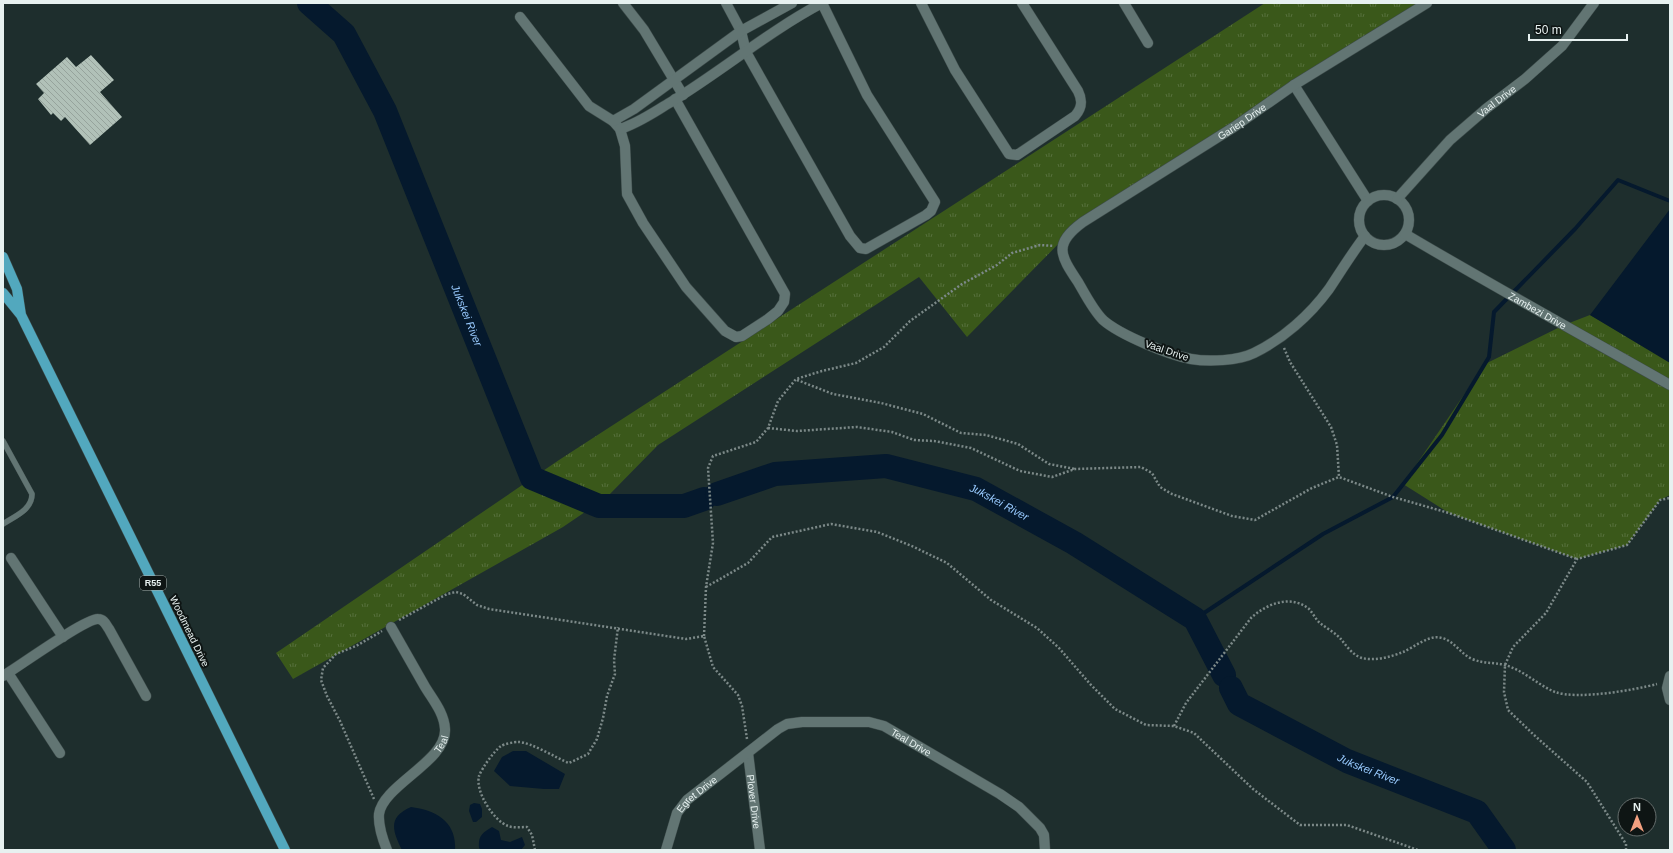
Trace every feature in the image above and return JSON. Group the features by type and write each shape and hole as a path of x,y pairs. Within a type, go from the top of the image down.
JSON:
{"main road":[{"name":"Woodmead Drive","path":"3,257 17,289 21,315"},
{"name":"Woodmead Drive","path":"3,293 21,315 285,850"}],"street":[{"path":"520,17 589,106 613,121 620,129 623,136 626,157 628,194 643,223 686,287 726,331 736,337 742,336 778,311 784,302 785,294 679,97 674,80 644,30 623,3"},
{"path":"620,129 640,121 679,97 746,52 777,30 822,3 867,95 935,202 931,211 873,246 866,249 860,248 850,236 746,52 741,31 726,3"},
{"path":"613,121 634,110 741,31 792,3"},
{"path":"921,3 955,70 1009,154 1017,155 1075,116 1081,110 1078,91 1022,3"},
{"path":"1124,3 1148,43"},
{"name":"Gariep Drive","path":"1063,246 1070,232 1083,222 1234,127 1294,85 1428,3"},
{"name":"Vaal Drive","path":"1397,198 1450,140 1486,108 1525,79 1562,46 1594,3"},
{"path":"1294,85 1368,201"},
{"path":"1385,195 1397,198 1406,208 1409,214 1409,221 1405,234 1399,240 1386,245 1372,242 1365,236 1361,230 1359,214 1368,201 1373,197 1385,195"},
{"name":"Zambezi Drive","path":"1405,234 1488,283 1670,385"},
{"name":"Vaal Drive","path":"1063,246 1062,252 1064,260 1102,318 1118,330 1149,344 1190,359 1219,360 1253,354 1280,337 1296,324 1320,299 1365,236"},
{"path":"11,558 63,637"},
{"path":"60,753 5,674 89,621 96,619 102,620 109,629 146,696"},
{"name":"Teal","path":"379,813 386,801 395,791 433,756 444,738 445,730 440,711 391,627"},
{"path":"1669,679 1667,693 1670,700"},
{"name":"Teal Drive","path":"748,753 778,728 787,724 802,722 869,722 877,724 893,731 942,759 1019,807 1040,828 1044,835 1044,850"},
{"name":"Egret Drive","path":"666,850 678,813 687,800 748,753"},
{"name":"Plover Drive","path":"748,753 760,850"},
{"path":"379,813 380,824 387,850"}],"lane":[{"path":"3,441 32,494 31,502 28,508 3,524"}],"path":[{"path":"748,753 747,734 742,706 738,695 713,667 704,636 706,587 713,543 708,468 713,456 756,442 768,428 778,401 796,380 822,371 856,363 884,347 910,321 962,284 997,265 1012,252 1040,245 1063,246"},
{"path":"1280,337 1290,362 1331,427 1337,445 1339,477"},
{"path":"796,380 833,394 881,403 923,414 961,433 986,435 1018,444 1049,464 1074,469 1141,467 1152,473 1160,487 1172,494 1232,516 1255,520 1312,488 1339,477 1393,497 1449,513 1578,559 1627,545 1660,500 1670,498"},
{"path":"768,428 797,431 857,427 892,432 914,440 934,441 971,448 1020,471 1052,477 1074,469"},
{"path":"706,587 748,563 772,537 831,524 877,532 914,547 947,563 991,600 1037,628 1059,648 1115,709 1146,725 1174,726 1194,733 1253,789 1300,825 1347,825 1418,850"},
{"path":"1578,559 1546,613 1513,647 1505,665 1504,692 1508,710 1587,782 1626,844 1626,850"},
{"path":"379,813 340,721 327,696 321,680 323,668 336,654 356,646 391,627 399,620 437,598 456,592 463,594 477,605 489,609 686,639 704,636"},
{"path":"1174,726 1186,703 1251,618 1260,610 1285,601 1296,603 1308,609 1319,622 1339,637 1352,652 1361,658 1373,659 1391,657 1404,652 1423,641 1443,638 1470,658 1485,664 1505,665 1525,674 1556,692 1571,695 1635,690 1669,679"},
{"path":"535,850 532,835 527,827 509,827 497,820 481,794 479,777 490,758 501,746 519,742 537,747 552,756 569,763 588,754 597,739 604,718 607,696 614,674 614,660 618,628"}],"green space":[{"path":"1265,3 1428,3 1070,232 967,337 919,277 658,445 607,497 563,527 293,679 276,653 559,460"},
{"path":"1590,315 1670,362 1670,495 1660,500 1627,545 1577,559 1449,513 1403,484 1485,364 1564,325"}],"water":[{"path":"1670,209 1670,363 1590,315"},
{"path":"513,751 526,751 565,774 559,789 510,786 494,771 502,757"},
{"path":"474,803 480,804 482,809 482,817 476,822 473,822 469,811 470,805"},
{"path":"411,807 429,811 443,819 449,825 452,832 455,840 455,850 402,850 394,830 395,820 398,815"},
{"path":"492,827 499,831 501,840 510,842 522,837 525,845 521,850 481,850 479,848 480,838 483,833"}],"building":[{"path":"91,55 114,80 100,92 122,117 90,145 65,117 61,121 53,113 51,115 38,99 44,93 36,84 67,57 76,67"}],"waterway":[{"name":"Jukskei River","path":"309,3 344,34 385,111 532,478 599,506 684,506 704,499"},
{"path":"1195,619 1323,534 1393,497 1442,435 1489,357 1494,312 1575,229 1618,180 1670,201"},
{"name":"Jukskei River","path":"717,494 775,474 886,466 976,489 1074,543 1195,619 1224,675"},
{"name":"Jukskei River","path":"1231,688 1239,704 1347,761 1477,812 1504,850"}]}
